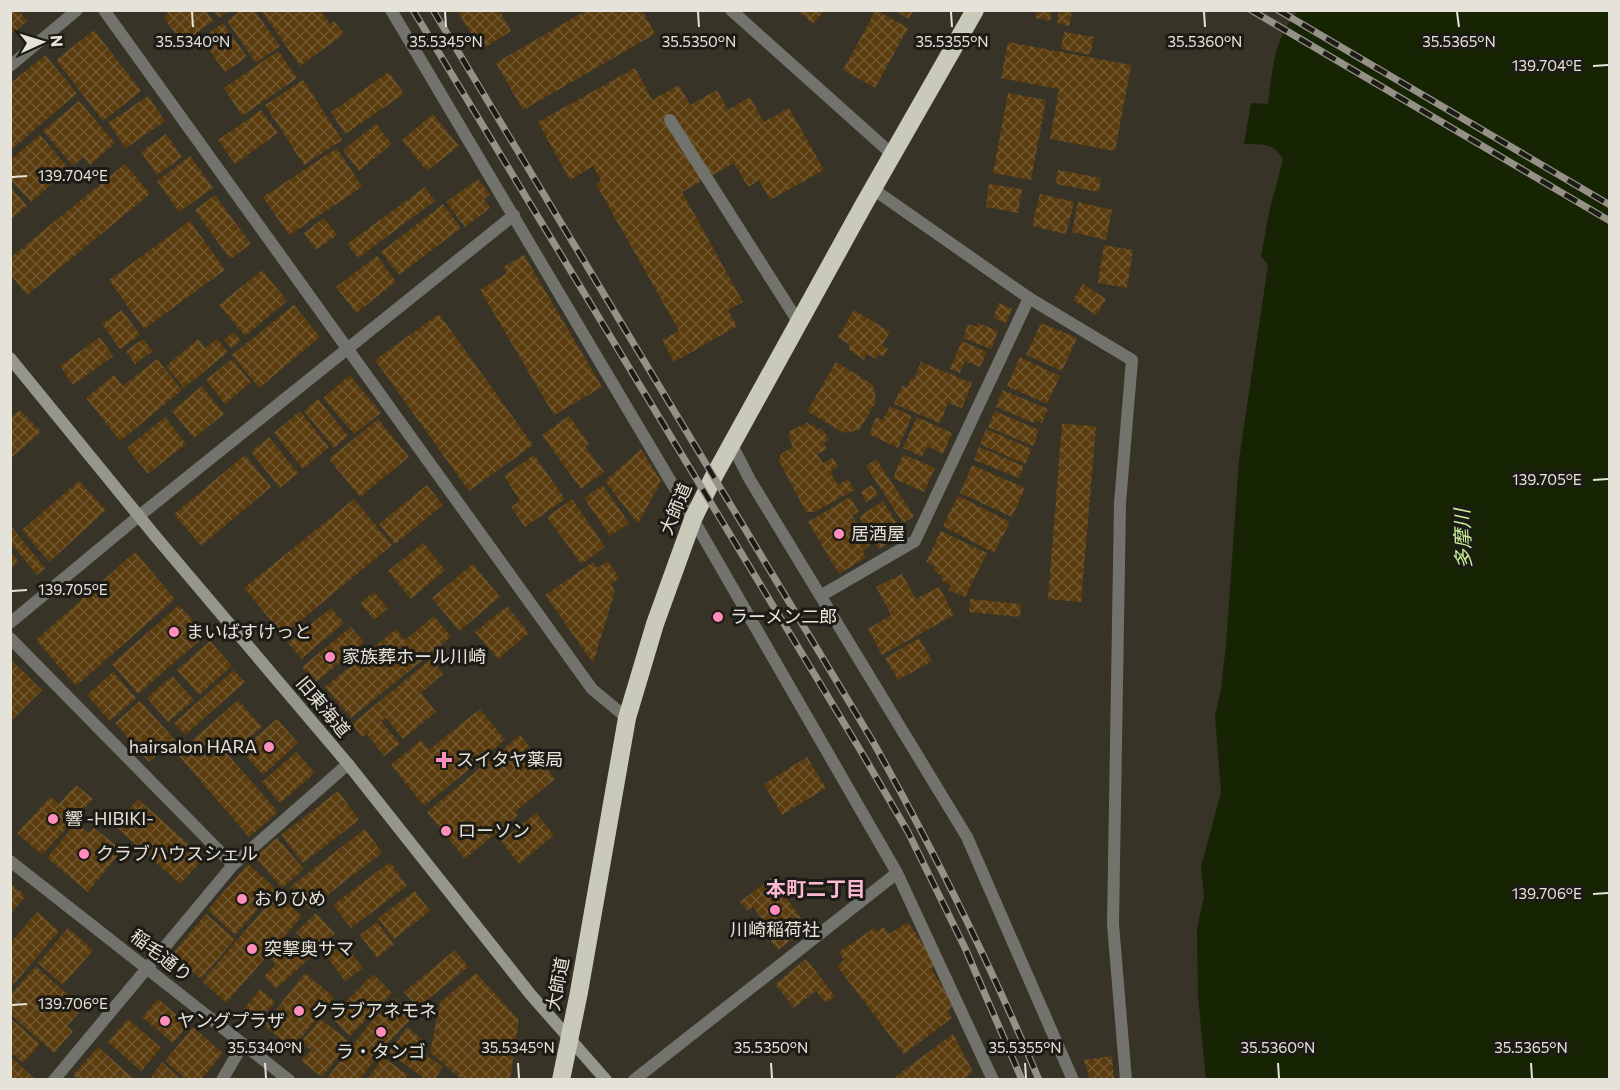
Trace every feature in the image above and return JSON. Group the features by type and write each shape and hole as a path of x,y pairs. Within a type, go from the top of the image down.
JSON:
{"highway":[{"name":"大師道","path":"561,1080 579,992 627,718 655,624 693,519 873,189 975,10"}],"street":[{"path":"10,66 77,10"},
{"path":"104,10 592,689 627,718"},
{"path":"391,10 693,519 897,873 993,1080"},
{"path":"731,10 893,155"},
{"path":"670,120 799,323"},
{"path":"873,189 1029,298 1132,360 1120,503 1113,924 1126,1080"},
{"path":"10,623 139,516 514,215"},
{"path":"822,595 915,541 1029,298"},
{"name":"旧東海道","path":"10,358 139,516 348,764 531,995 606,1080"},
{"path":"732,445 750,480 967,837 1073,1080"},
{"path":"10,638 233,865"},
{"path":"54,1080 233,865 348,764"},
{"name":"稲毛通り","path":"10,861 289,1080"},
{"path":"634,1080 897,873"},
{"path":"222,1080 243,1044"}],"water":[{"name":"多摩川","path":"1298,11 1609,11 1609,1079 1206,1079 1198,997 1197,929 1204,896 1201,867 1221,792 1215,716 1226,645 1239,460 1268,265 1261,256 1270,208 1283,160 1272,147 1244,144 1251,103 1268,104 1273,66 1279,44 1283,33"}],"building":[{"path":"10,10 18,10 27,21 10,36"},
{"path":"166,10 205,10 213,21 183,43 164,18 168,14"},
{"path":"213,10 230,10 219,18"},
{"path":"241,10 254,10 280,46 256,63 227,21"},
{"path":"261,10 320,10 330,24 334,21 344,34 300,66"},
{"path":"457,10 499,10 511,31 481,50"},
{"path":"587,10 642,10 655,34 523,110 496,63"},
{"path":"797,10 825,10 813,24"},
{"path":"876,10 908,28 875,88 843,70"},
{"path":"895,10 914,10 909,19"},
{"path":"1037,10 1052,10 1050,21 1036,18"},
{"path":"1059,10 1072,12 1069,26 1057,23"},
{"path":"223,23 247,57 225,72 201,38"},
{"path":"94,30 141,91 103,121 56,60"},
{"path":"1064,32 1094,37 1090,55 1061,49"},
{"path":"1008,42 1131,65 1115,151 1050,139 1059,89 1001,78"},
{"path":"278,51 297,78 242,116 224,88"},
{"path":"45,55 77,93 10,151 10,84"},
{"path":"635,68 652,100 679,85 690,105 717,90 728,110 750,97 764,122 789,108 824,170 770,200 759,180 748,187 734,163 682,192 743,302 728,310 737,326 674,362 662,340 679,331 596,184 601,181 593,166 570,180 538,122"},
{"path":"389,72 404,94 345,134 331,112"},
{"path":"303,80 342,140 304,165 265,105"},
{"path":"1008,93 1046,100 1031,180 993,173"},
{"path":"148,96 165,121 126,148 108,123"},
{"path":"79,101 115,143 90,165 83,157 73,166 43,131"},
{"path":"261,110 278,133 235,164 218,140"},
{"path":"433,114 459,146 427,171 402,140"},
{"path":"376,124 392,144 359,171 343,150"},
{"path":"166,134 182,157 157,175 141,152"},
{"path":"40,135 69,169 31,202 10,179 10,160"},
{"path":"337,148 362,187 289,235 263,197"},
{"path":"190,156 213,188 179,212 157,181"},
{"path":"125,164 150,194 27,295 10,274 10,258"},
{"path":"1058,170 1101,178 1099,192 1056,184"},
{"path":"478,179 490,194 484,199 490,208 465,227 446,202"},
{"path":"989,184 1022,189 1018,213 986,207"},
{"path":"10,186 27,206 10,220"},
{"path":"425,187 435,201 358,258 347,244"},
{"path":"1040,194 1074,202 1066,234 1032,226"},
{"path":"215,195 251,244 230,259 195,210"},
{"path":"1078,202 1112,210 1106,240 1072,232"},
{"path":"443,204 461,228 399,275 381,252"},
{"path":"324,218 337,235 316,250 304,233"},
{"path":"190,221 225,270 144,329 109,280"},
{"path":"1104,245 1133,250 1127,288 1098,283"},
{"path":"524,255 602,387 554,415 480,290 507,273 503,267"},
{"path":"377,256 396,282 356,313 336,287"},
{"path":"262,270 287,301 245,336 219,305"},
{"path":"1083,284 1106,299 1096,315 1073,300"},
{"path":"999,303 1012,309 1006,323 993,318"},
{"path":"294,305 320,337 259,388 232,355"},
{"path":"122,310 140,335 120,349 102,324"},
{"path":"854,310 890,332 882,345 888,349 883,356 879,354 876,359 867,354 864,360 848,349 850,345 838,337"},
{"path":"439,314 533,445 469,491 375,360"},
{"path":"978,323 998,331 991,349 963,338 968,324 977,327"},
{"path":"1041,323 1077,338 1062,371 1026,355"},
{"path":"234,332 241,340 231,349 224,340"},
{"path":"100,337 113,356 73,385 60,366"},
{"path":"143,339 153,351 135,364 126,351"},
{"path":"198,339 205,348 217,339 228,352 184,388 166,366"},
{"path":"962,341 987,352 980,367 965,361 960,373 950,369"},
{"path":"1020,357 1060,376 1047,404 1007,386"},
{"path":"157,359 182,390 120,441 86,398 114,375 123,386"},
{"path":"232,359 251,382 225,404 206,380"},
{"path":"836,362 872,384 876,402 859,430 844,433 807,411"},
{"path":"921,362 972,383 962,408 948,403 940,423 894,404 902,385 907,388 911,378 914,379"},
{"path":"350,375 381,413 354,434 323,398"},
{"path":"202,386 224,414 194,438 172,411"},
{"path":"1003,390 1048,409 1042,423 1035,420 1034,423 996,407"},
{"path":"318,399 348,436 334,448 304,411"},
{"path":"890,406 912,416 898,448 869,434 876,417 883,420"},
{"path":"20,410 41,432 10,459 10,418"},
{"path":"300,411 329,447 303,469 274,433"},
{"path":"995,411 1039,430 1033,446 988,427"},
{"path":"569,416 589,444 585,446 604,472 581,489 542,435"},
{"path":"165,417 186,444 148,474 127,448"},
{"path":"917,417 952,433 943,454 927,446 922,457 903,448"},
{"path":"378,419 409,457 360,497 329,459"},
{"path":"808,422 810,426 814,424 817,430 822,428 829,440 823,442 827,449 817,454 823,463 833,458 838,467 830,471 838,485 848,479 854,490 814,512 806,512 779,461 781,454 793,447 789,439 790,431"},
{"path":"1062,424 1096,426 1081,602 1048,599"},
{"path":"986,429 1032,449 1025,464 980,444"},
{"path":"269,437 298,473 280,488 251,452"},
{"path":"979,447 1024,466 1019,478 974,460"},
{"path":"641,449 661,481 638,524 605,481"},
{"path":"903,454 935,468 924,492 893,478"},
{"path":"245,455 271,487 201,546 174,514"},
{"path":"534,455 565,499 525,527 511,507 520,501 504,476"},
{"path":"876,459 914,516 903,523 866,466"},
{"path":"972,465 1025,488 1012,517 960,493"},
{"path":"79,481 106,510 49,562 22,530"},
{"path":"427,485 443,505 395,544 379,524"},
{"path":"603,485 629,523 610,536 584,498"},
{"path":"872,485 878,495 866,502 861,492"},
{"path":"958,496 1010,522 994,553 943,526"},
{"name":"居酒屋","path":"850,497 859,512 852,515 870,546 862,551 866,557 839,574 808,522"},
{"path":"354,499 392,545 283,635 244,588"},
{"path":"572,499 605,547 581,564 547,517"},
{"path":"883,501 903,534 879,549 859,517"},
{"path":"10,525 45,568 37,575 10,542"},
{"path":"941,531 987,553 965,597 949,590 951,585 941,580 943,576 933,571 935,566 926,562"},
{"path":"423,543 445,570 411,599 388,571"},
{"path":"10,551 19,562 10,569"},
{"path":"135,552 175,599 76,686 36,640"},
{"path":"608,561 619,578 611,585 615,591 593,663 545,595 593,562 597,568"},
{"path":"473,564 500,597 459,631 432,598"},
{"path":"902,574 916,599 939,587 954,615 882,655 868,629 891,615 876,587"},
{"path":"374,592 388,608 374,620 360,603"},
{"path":"970,599 1021,604 1020,617 969,612"},
{"path":"179,605 206,635 138,694 112,664"},
{"path":"507,606 529,633 498,659 475,632"},
{"path":"331,608 344,623 301,659 288,643"},
{"path":"434,616 451,637 351,718 325,687 396,629 405,640"},
{"path":"351,627 364,642 315,683 302,667"},
{"path":"919,638 932,661 898,680 885,658"},
{"path":"210,641 232,666 199,695 177,670"},
{"path":"10,659 42,690 12,720 10,719"},
{"path":"431,659 443,674 421,693 436,712 403,739 386,718 381,721 400,744 384,756 367,734 362,737 352,724"},
{"path":"234,670 245,682 185,735 174,723"},
{"path":"113,672 136,698 110,721 87,695"},
{"path":"172,676 194,700 168,722 147,698"},
{"path":"238,700 262,727 229,756 278,812 249,837 177,754"},
{"path":"140,701 175,740 149,762 115,723"},
{"path":"480,709 505,740 424,806 391,765 421,740 429,750"},
{"path":"277,719 298,743 263,775 241,750"},
{"path":"520,735 555,779 515,812 518,815 465,859 427,812"},
{"path":"296,752 315,773 280,803 262,782"},
{"path":"807,757 826,788 782,815 764,784"},
{"name":"響 -HIBIKI-","path":"76,785 93,799 42,855 17,833 50,797 59,804"},
{"path":"338,791 359,820 303,863 281,835"},
{"path":"138,799 204,858 180,884 115,826"},
{"path":"536,813 554,835 519,864 501,841"},
{"name":"クラブハウスシェル","path":"76,823 89,833 94,828 122,850 88,892 47,858"},
{"path":"365,829 382,853 309,909 291,886"},
{"path":"277,838 304,869 282,888 255,857"},
{"path":"390,862 407,886 351,928 333,905"},
{"name":"おりひめ","path":"248,864 276,889 235,935 208,910"},
{"path":"771,878 808,927 778,950 757,923 762,919 753,907 748,911 740,902"},
{"path":"10,883 26,896 10,914"},
{"path":"415,891 430,911 394,939 378,918"},
{"name":"突撃奥サマ","path":"277,894 302,916 226,1003 202,981"},
{"path":"37,912 59,931 14,984 10,980 10,943"},
{"path":"316,913 335,934 315,952 296,932"},
{"path":"206,914 235,939 201,979 172,954"},
{"path":"377,922 394,944 377,958 360,935"},
{"path":"908,922 937,964 931,969 955,1005 947,1011 952,1018 904,1054 837,966 844,960 839,952 874,928 877,932 884,927 889,934"},
{"path":"68,928 93,950 63,985 38,963"},
{"path":"296,936 313,955 276,989 264,976 276,965 271,959"},
{"path":"341,939 363,968 345,981 324,953"},
{"path":"455,950 468,967 417,1008 404,992"},
{"path":"806,959 835,996 826,1003 816,991 794,1008 775,984"},
{"path":"36,966 83,1008 67,1026 73,1031 54,1053 10,1014 10,995"},
{"name":"クラブアネモネ","path":"305,973 334,997 292,1049 264,1025"},
{"path":"476,973 519,1020 510,1080 462,1080 430,1052 440,1002"},
{"path":"373,974 392,993 350,1036 331,1017"},
{"path":"260,989 275,1002 258,1023 243,1010"},
{"name":"ラ・タンゴ","path":"395,998 413,1017 390,1041 359,1080 331,1080 328,1077 370,1023"},
{"name":"ヤングプラザ","path":"158,999 188,1025 173,1043 142,1017"},
{"path":"10,1018 40,1044 23,1063 10,1052"},
{"path":"128,1019 161,1048 141,1071 108,1042"},
{"path":"320,1019 350,1042 322,1077 301,1061 311,1050 301,1042"},
{"path":"193,1027 223,1053 201,1080 187,1080 165,1061"},
{"path":"407,1027 424,1041 418,1049 443,1067 434,1080 426,1080 389,1052"},
{"path":"953,1034 973,1072 962,1080 899,1080 896,1076"},
{"path":"98,1047 135,1080 79,1080 73,1075"},
{"path":"10,1056 36,1080 10,1080"},
{"path":"1112,1056 1114,1080 1090,1080 1084,1060"},
{"path":"383,1057 408,1075 404,1080 367,1080"},
{"path":"162,1062 181,1080 149,1080"}],"railway":[{"path":"413,10 908,832 965,948 1022,1080"},
{"path":"433,10 872,740 960,908 1039,1080"},
{"path":"1251,10 1610,221"},
{"path":"1278,10 1610,205"}],"place":[{"name":"居酒屋","path":"839,534"},
{"name":"ラーメン二郎","path":"718,617"},
{"name":"まいばすけっと","path":"174,632"},
{"name":"家族葬ホール川崎","path":"330,657"},
{"name":"hairsalon HARA","path":"269,747"},
{"name":"スイタヤ薬局","path":"444,760"},
{"name":"響 -HIBIKI-","path":"53,819"},
{"name":"ローソン","path":"446,831"},
{"name":"クラブハウスシェル","path":"84,854"},
{"name":"おりひめ","path":"242,899"},
{"name":"川崎稲荷社","path":"775,910"},
{"name":"突撃奥サマ","path":"252,949"},
{"name":"クラブアネモネ","path":"299,1011"},
{"name":"ヤングプラザ","path":"165,1021"},
{"name":"ラ・タンゴ","path":"381,1032"}],"district":[{"name":"本町二丁目","path":"816,889"}]}
